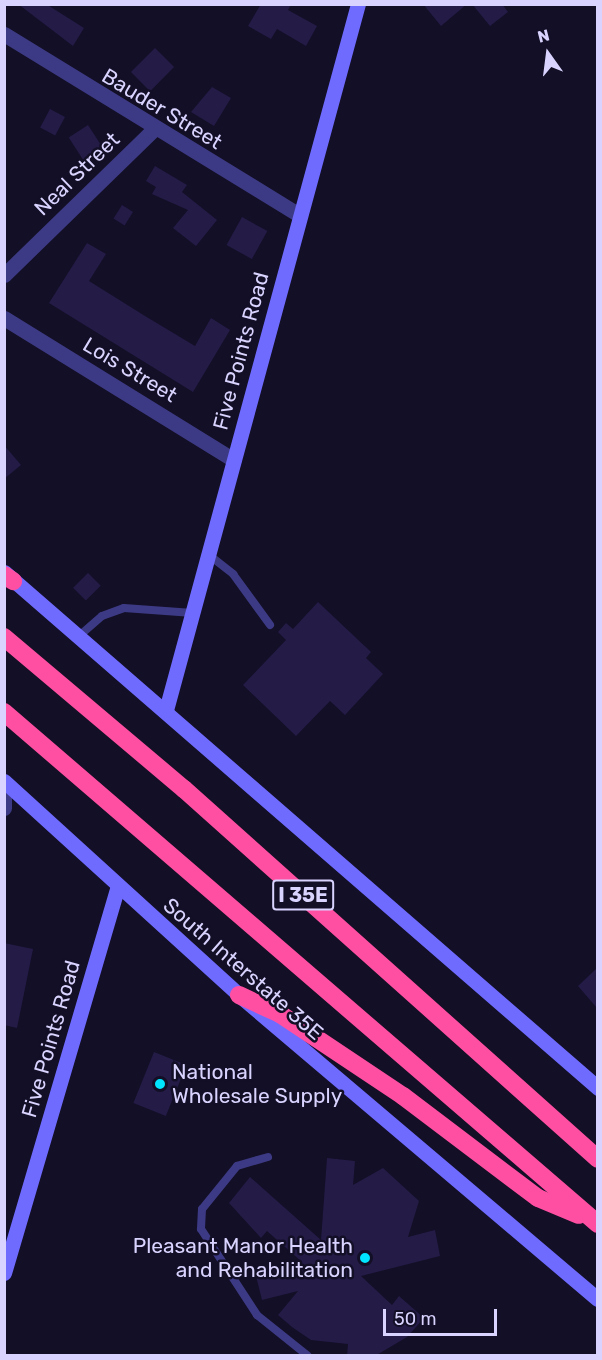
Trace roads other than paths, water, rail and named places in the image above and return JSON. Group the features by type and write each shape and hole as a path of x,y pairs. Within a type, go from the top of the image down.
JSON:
{"highway":[{"name":"I 35E","path":"4,637 184,789 597,1159"},
{"name":"I 35E","path":"4,712 595,1222"},
{"path":"239,995 280,1014 403,1096 538,1198 595,1222"}],"main road":[{"name":"Five Points Road","path":"166,710 358,4"},
{"path":"7,576 166,710 597,1088"},
{"name":"South Interstate 35E","path":"6,784 239,995 597,1299"},
{"name":"Five Points Road","path":"4,1273 117,885"}],"street":[{"name":"Bauder Street","path":"4,34 153,130 299,215"},
{"name":"Neal Street","path":"4,275 153,130"},
{"name":"Lois Street","path":"4,318 234,460"},
{"path":"4,807 6,784"}],"lane":[{"path":"209,555 233,574 270,625"},
{"path":"79,636 102,616 124,608 193,613"},
{"path":"268,1157 237,1166 202,1209 201,1229 257,1315 308,1356"}],"place":[{"name":"National Wholesale Supply","path":"160,1084"},
{"name":"Pleasant Manor Health and Rehabilitation","path":"365,1258"}]}
